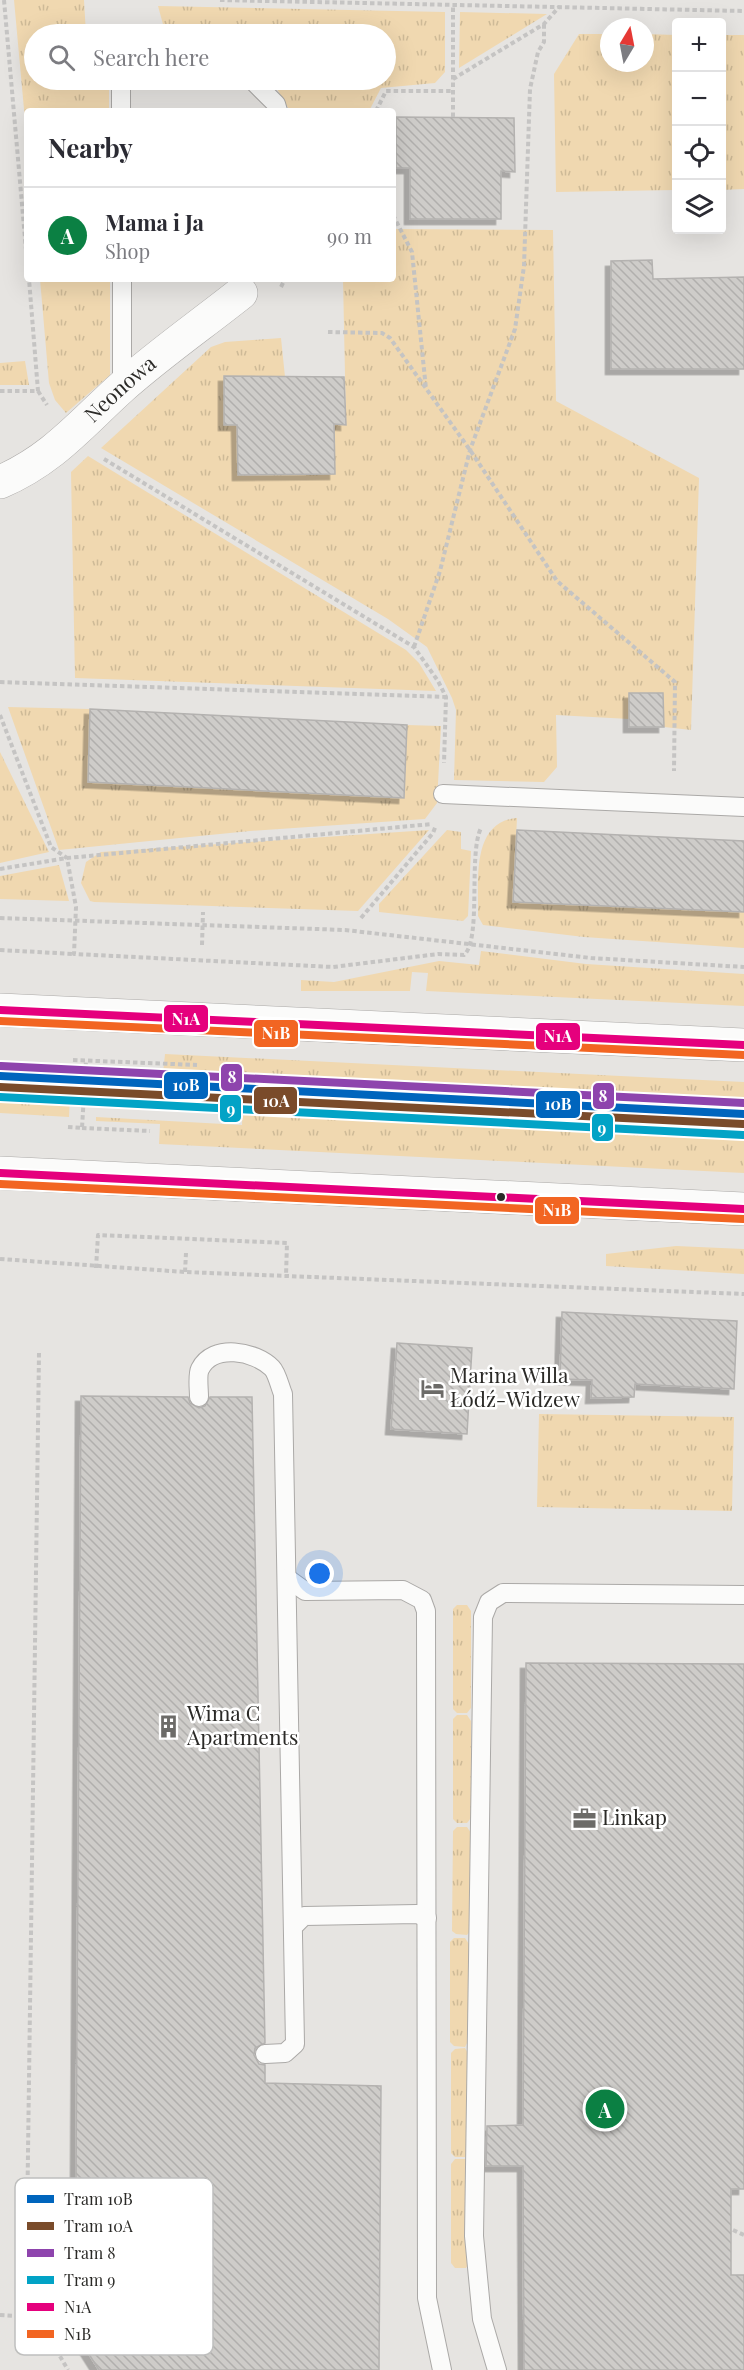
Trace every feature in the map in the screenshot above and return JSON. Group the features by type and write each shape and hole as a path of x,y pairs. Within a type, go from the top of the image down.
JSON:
{"main road":[{"name":"Neonowa","path":"0,482 23,473 74,435 122,387 246,286"},
{"path":"0,1010 744,1046"},
{"path":"0,1173 744,1209"}],"lane":[{"path":"121,90 121,108"},
{"path":"262,90 278,108"},
{"path":"122,282 122,387"},
{"path":"443,794 744,807"},
{"path":"199,1397 200,1370 211,1356 224,1352 249,1355 273,1368 283,1394 298,1918 295,2044 285,2053 265,2054"},
{"path":"287,1578 305,1591"},
{"path":"288,1602 305,1591 403,1590 422,1600 426,1611 424,1913 427,2298 442,2370"},
{"path":"498,2370 483,2319 474,2236 483,1617 489,1602 503,1593 744,1595"},
{"path":"298,1918 424,1913"}],"path":[{"path":"4,0 24,227"},
{"path":"220,0 744,11"},
{"path":"453,6 453,117"},
{"path":"453,79 544,24 559,7"},
{"path":"414,647 440,571 470,450 515,329 524,266 530,89 538,52 544,42 544,24"},
{"path":"378,108 386,92 453,91"},
{"path":"396,221 412,252 426,390"},
{"path":"29,282 38,391 74,435 92,452 414,647 438,681 446,697 443,815 478,834"},
{"path":"328,332 382,333 390,338 470,450 557,581 675,682 673,804"},
{"path":"0,391 38,391"},
{"path":"0,682 446,697"},
{"path":"0,714 51,847 68,858 76,907 75,954"},
{"path":"0,869 68,858 436,824 433,833 361,918"},
{"path":"202,945 203,912"},
{"path":"0,918 345,930 469,942 591,958 744,967"},
{"path":"0,950 333,966 438,954 464,955 468,951 472,930"},
{"path":"73,1060 197,1065"},
{"path":"82,1128 86,1060"},
{"path":"68,1127 150,1131"},
{"path":"96,1268 98,1235 286,1243 286,1276"},
{"path":"185,1272 186,1253"},
{"path":"0,1259 96,1268 744,1294"},
{"path":"28,2178 39,1353"},
{"path":"733,2230 744,2235"},
{"path":"0,2315 15,2316"},
{"path":"59,2355 68,2370"}],"green space":[{"path":"14,0 84,0 85,24 24,24 24,90 109,90 109,108 24,109"},
{"path":"158,6 445,12 445,72 435,83 396,87 396,24 163,24"},
{"path":"460,12 547,14 459,68"},
{"path":"579,34 600,34 600,72 654,72 654,34 672,35 672,190 556,192 554,74"},
{"path":"726,35 744,35 744,189 726,190"},
{"path":"278,90 380,90 371,108 288,108"},
{"path":"396,229 553,230 556,401 699,478 691,730 664,727 663,693 629,693 629,719 556,715 557,767 544,782 454,780 456,710 427,647 388,619 101,448 211,347 225,342 281,338 285,377 237,425 334,474 334,424 346,424 343,282 396,282"},
{"path":"40,282 110,282 110,375 66,413 55,400 49,383"},
{"path":"25,361 29,385 0,385 0,363"},
{"path":"88,456 406,650 419,663 436,691 75,678 71,472"},
{"path":"8,707 90,709 88,782 404,798 407,725 441,726 437,803 425,819 250,831 59,850"},
{"path":"0,752 49,852 0,863"},
{"path":"517,818 513,902 744,912 744,948 584,937 483,925 478,916 478,872 484,842 491,830 502,822"},
{"path":"429,830 358,911 94,902 90,901 81,883 86,862 101,852"},
{"path":"447,830 461,832 461,849 471,851 468,916 463,921 379,912 379,904"},
{"path":"59,865 69,901 0,899 0,876"},
{"path":"481,951 586,964 744,974 744,1006 426,991 428,973 412,972 410,991 301,991 301,980 334,982 439,961 479,965"},
{"path":"165,1054 744,1082 744,1173 159,1144 160,1124 96,1121 96,1117 242,1125 243,1084 99,1076 99,1069 163,1073"},
{"path":"0,1070 71,1074 69,1117 0,1113"},
{"path":"676,1246 744,1249 744,1274 606,1266 606,1254"},
{"path":"539,1414 734,1417 732,1511 537,1507"},
{"path":"457,1605 467,1605 471,1611 471,1708 467,1713 457,1713 453,1709 453,1609"},
{"path":"457,1715 467,1715 471,1721 471,1818 467,1823 457,1823 453,1819 453,1719"},
{"path":"457,1827 467,1827 471,1833 471,1930 467,1935 456,1934 452,1931 453,1831"},
{"path":"454,1938 465,1938 469,1944 468,2041 465,2047 454,2046 450,2042 450,1942"},
{"path":"465,2048 469,2055 468,2152 465,2157 455,2157 451,2153 451,2053 455,2049"},
{"path":"455,2159 466,2159 470,2165 469,2263 466,2268 455,2268 451,2263 451,2164"}],"building":[{"path":"396,117 514,118 515,172 501,171 501,219 410,219 410,168 396,168"},
{"path":"652,260 653,279 744,277 744,369 611,369 611,261"},
{"path":"224,376 344,377 346,425 334,424 335,474 238,475 237,425 224,425"},
{"path":"629,693 663,693 664,727 629,727"},
{"path":"90,709 407,725 404,798 88,782"},
{"path":"517,830 744,841 744,912 513,902"},
{"path":"562,1312 737,1321 734,1389 635,1384 634,1397 591,1398 592,1380 560,1379"},
{"name":"Marina Willa Łódź-Widzew","path":"397,1343 472,1348 467,1434 391,1429"},
{"name":"Wima C Apartments","path":"81,1396 188,1397 190,1403 199,1408 205,1406 210,1397 252,1397 265,2043 255,2048 254,2055 259,2064 265,2065 265,2083 381,2086 379,2370 99,2370 90,2355 213,2355 213,2178 76,2178"},
{"path":"526,1663 744,1664 744,2189 731,2189 731,2275 744,2275 744,2370 524,2370 523,2166 486,2166 487,2126 523,2125"}],"tram line":[{"name":"8","path":"1,1066 744,1103"},
{"name":"10B","path":"0,1076 744,1114"},
{"name":"10A","path":"0,1087 743,1124"},
{"name":"9","path":"0,1097 743,1135"}],"transit line":[{"name":"N1A","path":"0,1010 744,1045"},
{"name":"N1B","path":"0,1021 744,1055"},
{"name":"N1A","path":"0,1173 744,1209"},
{"name":"N1B","path":"0,1184 743,1219"}],"place":[{"name":"Marina Willa Łódź-Widzew","path":"432,1388"},
{"name":"Wima C Apartments","path":"169,1726"},
{"name":"Linkap","path":"584,1818"},
{"name":"Mama i Ja","path":"605,2109"}]}
